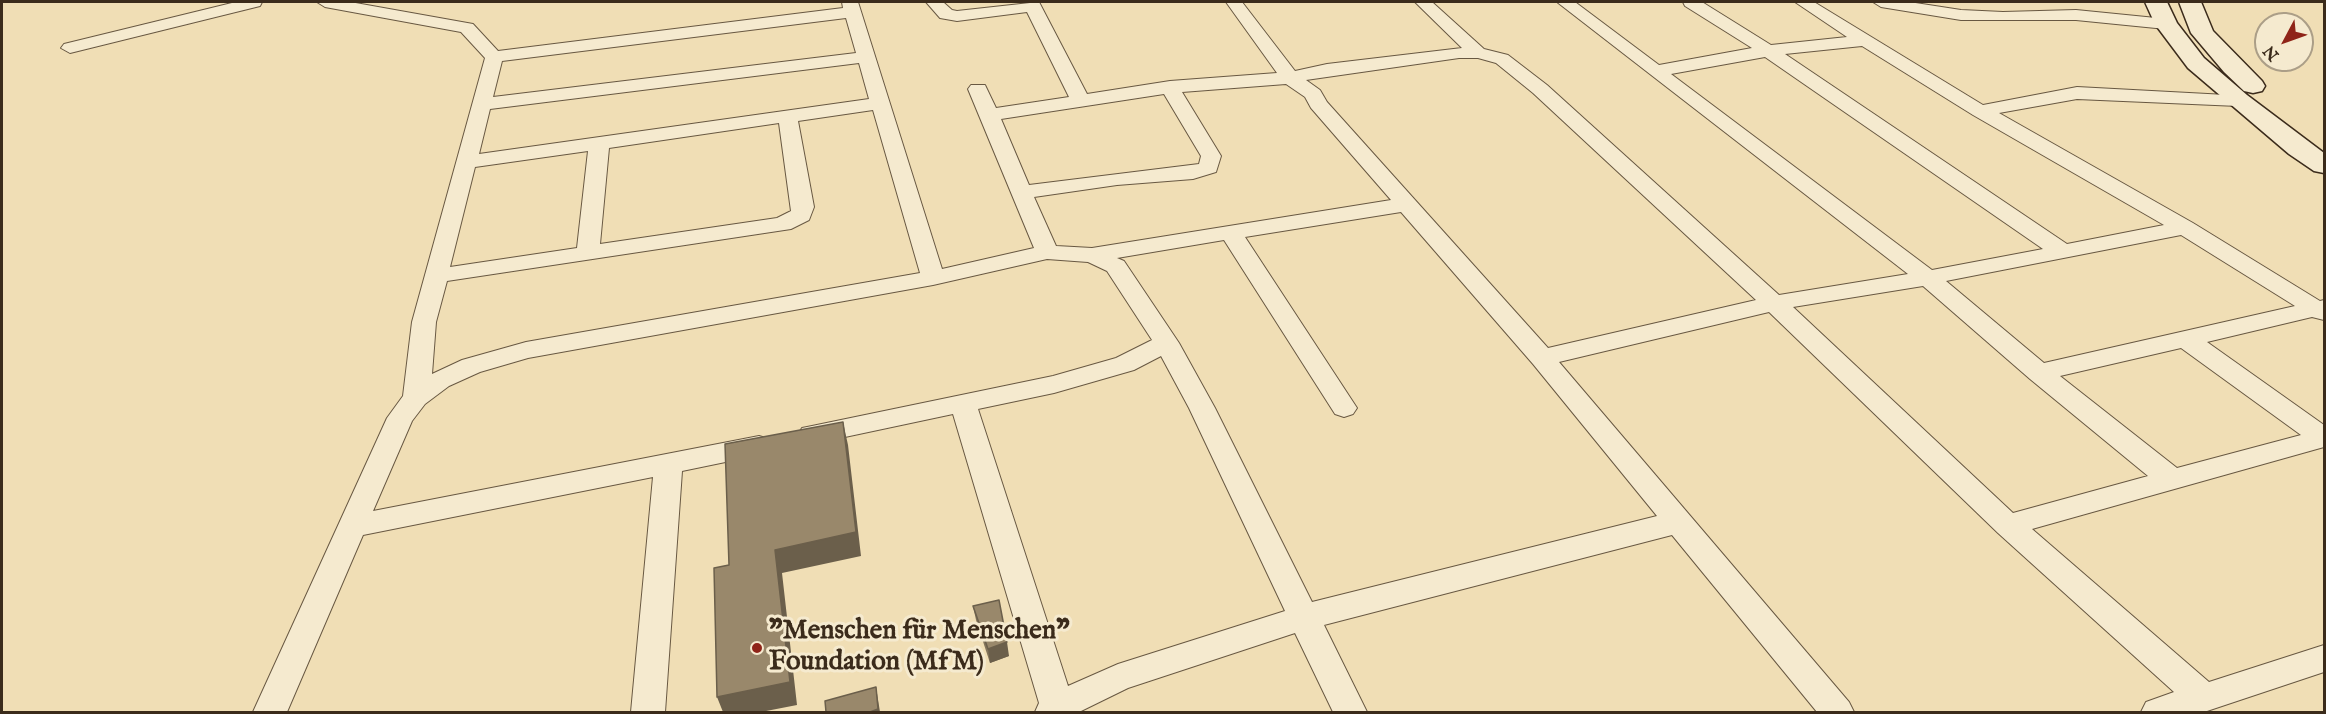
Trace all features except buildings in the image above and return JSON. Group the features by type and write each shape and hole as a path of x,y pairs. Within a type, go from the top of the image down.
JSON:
{"main road":[{"path":"2190,2 2202,33 2232,67 2325,143"},
{"path":"2161,13 2196,63 2298,148 2325,165"}],"street":[{"path":"70,48 254,2"},
{"path":"325,2 467,28 494,57"},
{"path":"934,2 946,14 957,16 1032,4 1082,101"},
{"path":"1234,2 1290,78 1313,94 1318,104 1542,358 1837,712"},
{"path":"1424,2 1478,53"},
{"path":"1565,2 1928,278 2039,373 2171,479"},
{"path":"1691,2 1768,51 2063,252"},
{"path":"1803,2 1980,111 2185,228 2322,310"},
{"path":"1881,2 1962,8 2003,17 2161,13"},
{"path":"494,57 852,7 933,278"},
{"path":"1655,71 1768,51 1867,40"},
{"path":"989,115 1170,87 1290,78 1327,70 1459,53 1478,53 1502,59 1540,89 1774,303 2008,525 2204,698"},
{"path":"416,398 424,322 494,57"},
{"path":"480,104 867,57"},
{"path":"1023,192 1117,179 1193,173 1209,168 1211,156 1170,87"},
{"path":"978,89 1023,192 1031,221 1047,252"},
{"path":"1980,111 2076,93 2238,100"},
{"path":"466,162 881,104"},
{"path":"435,276 783,224 801,215 803,207 788,118"},
{"path":"588,253 599,144"},
{"path":"270,712 400,418 416,398 440,380 471,366 526,350 933,278 1047,252 1092,255 1407,204"},
{"path":"1542,358 1774,303 1928,278 2185,228"},
{"path":"1231,233 1344,408"},
{"path":"1092,255 1116,266 1166,344 1202,408 1216,441 1350,712"},
{"path":"2039,373 2322,310"},
{"path":"2187,340 2325,438"},
{"path":"353,526 668,466 1081,377 1125,364 1166,344"},
{"path":"963,402 1056,711 1072,699 1118,678 1305,617 1678,522"},
{"path":"2008,525 2325,438"},
{"path":"648,712 668,466"},
{"path":"2158,712 2325,659"}],"place":[{"name":"\"Menschen für Menschen\" Foundation (MfM)","path":"757,648"}]}
